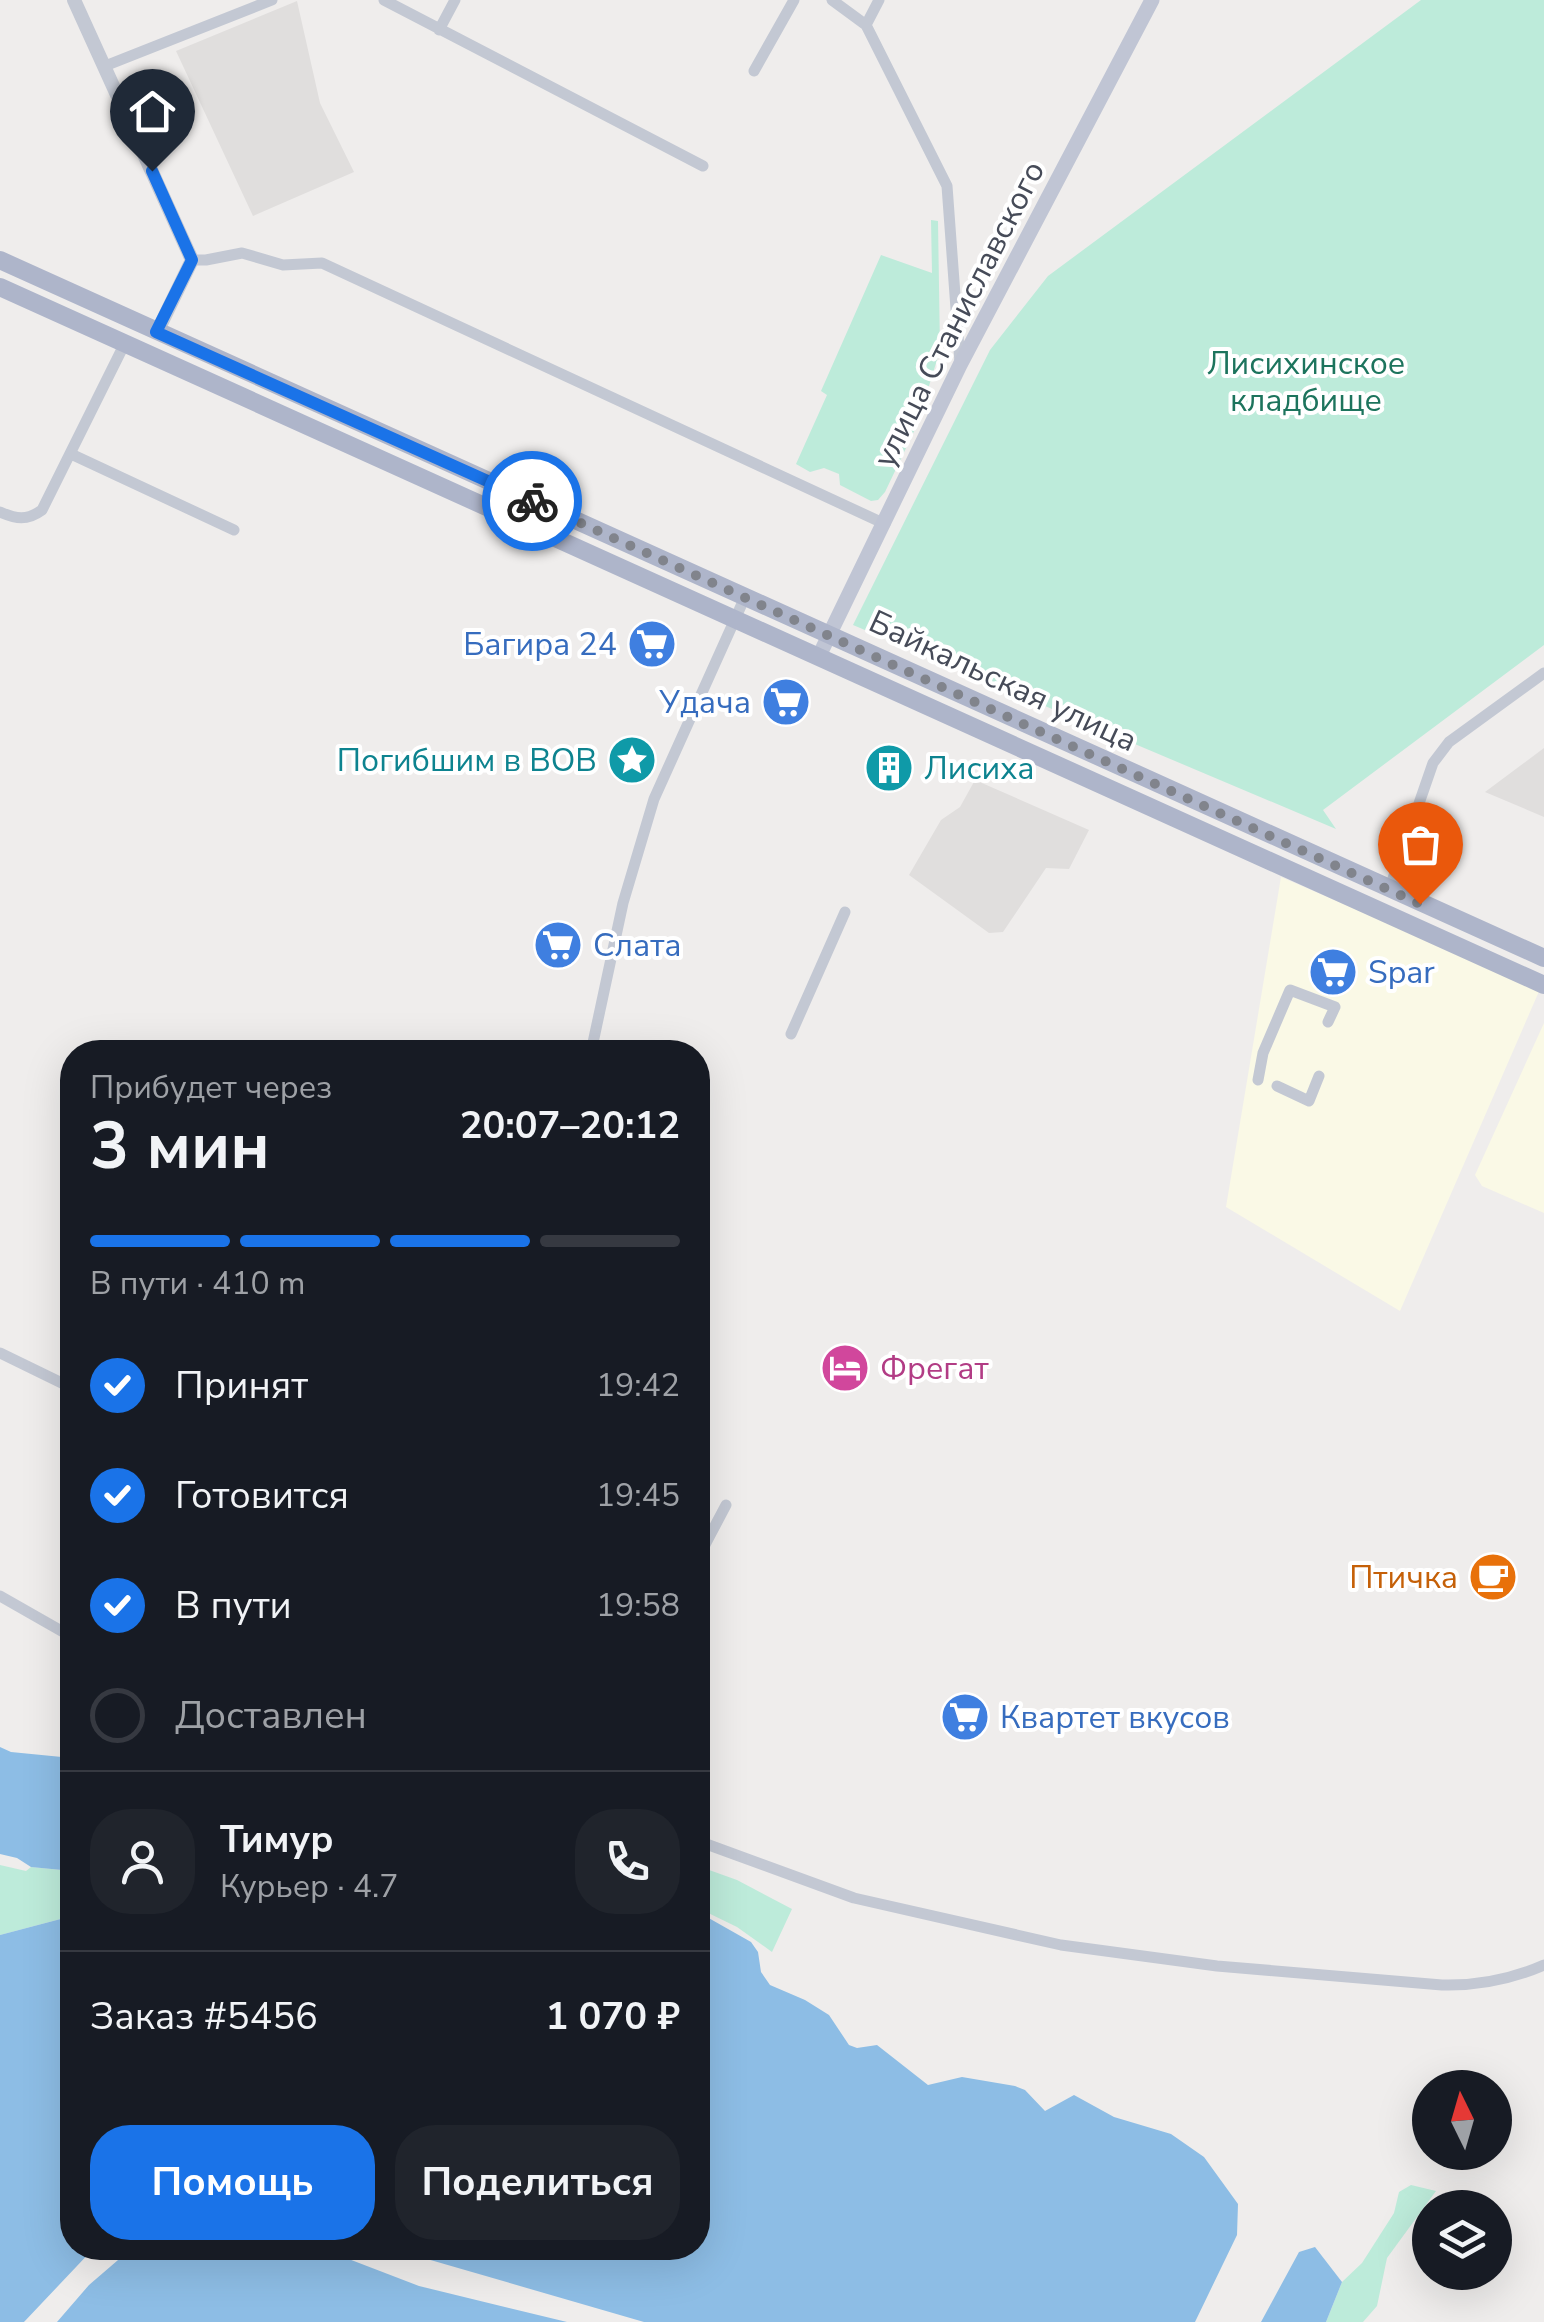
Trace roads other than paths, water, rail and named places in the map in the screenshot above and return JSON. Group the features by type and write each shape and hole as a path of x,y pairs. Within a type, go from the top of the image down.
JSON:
{"main road":[{"name":"улица Станиславского","path":"819,656 960,365 1152,0"},
{"name":"Байкальская улица","path":"0,260 1544,958"},
{"name":"Байкальская улица","path":"0,286 1544,984"}],"street":[{"path":"74,0 192,260"},
{"path":"106,66 272,0"},
{"path":"384,0 704,166"},
{"path":"439,30 455,0"},
{"path":"754,71 794,0"},
{"path":"832,0 866,25 947,186 960,365"},
{"path":"866,25 879,0"},
{"path":"192,260 242,253 284,265 322,263 885,524"},
{"path":"156,332 192,260"},
{"path":"0,512 26,518 42,510 125,344"},
{"path":"71,454 234,530"},
{"path":"593,1040 622,903 654,799 745,597"},
{"path":"1390,890 1432,763 1449,742 1544,672"},
{"path":"791,1034 845,912"},
{"path":"1258,1080 1263,1053 1290,990 1335,1008 1328,1022"},
{"path":"1277,1086 1309,1100 1320,1076"},
{"path":"0,1353 60,1382"},
{"path":"710,1535 726,1505"},
{"path":"0,1596 60,1630"},
{"path":"710,1847 823,1889 1061,1945 1217,1966 1460,1986 1518,1976 1544,1966"}],"water":[{"path":"0,1747 11,1752 60,1757 60,1870 31,1867 0,1854"},
{"path":"60,1919 60,2260 83,2260 24,2322 0,2322 0,1935"},
{"path":"710,1919 751,1942 770,1985 829,2015 849,2045 877,2045 928,2085 962,2077 1015,2086 1025,2090 1045,2111 1074,2095 1114,2117 1171,2134 1204,2157 1238,2204 1237,2235 1195,2322 644,2322 430,2260 710,2260"},
{"path":"1315,2247 1342,2282 1326,2322 1261,2322 1299,2252"},
{"path":"118,2260 351,2260 419,2286 567,2322 57,2322 89,2285"}],"place":[{"name":"Багира 24","path":"652,644"},
{"name":"Удача","path":"786,702"},
{"name":"Погибшим в ВОВ","path":"632,760"},
{"name":"Лисиха","path":"889,768"},
{"name":"Слата","path":"558,945"},
{"name":"Spar","path":"1333,972"},
{"name":"Фрегат","path":"845,1368"},
{"name":"Птичка","path":"1493,1577"},
{"name":"Квартет вкусов","path":"965,1717"}],"park label":[{"name":"Лисихинское кладбище","path":"1306,382"}]}
